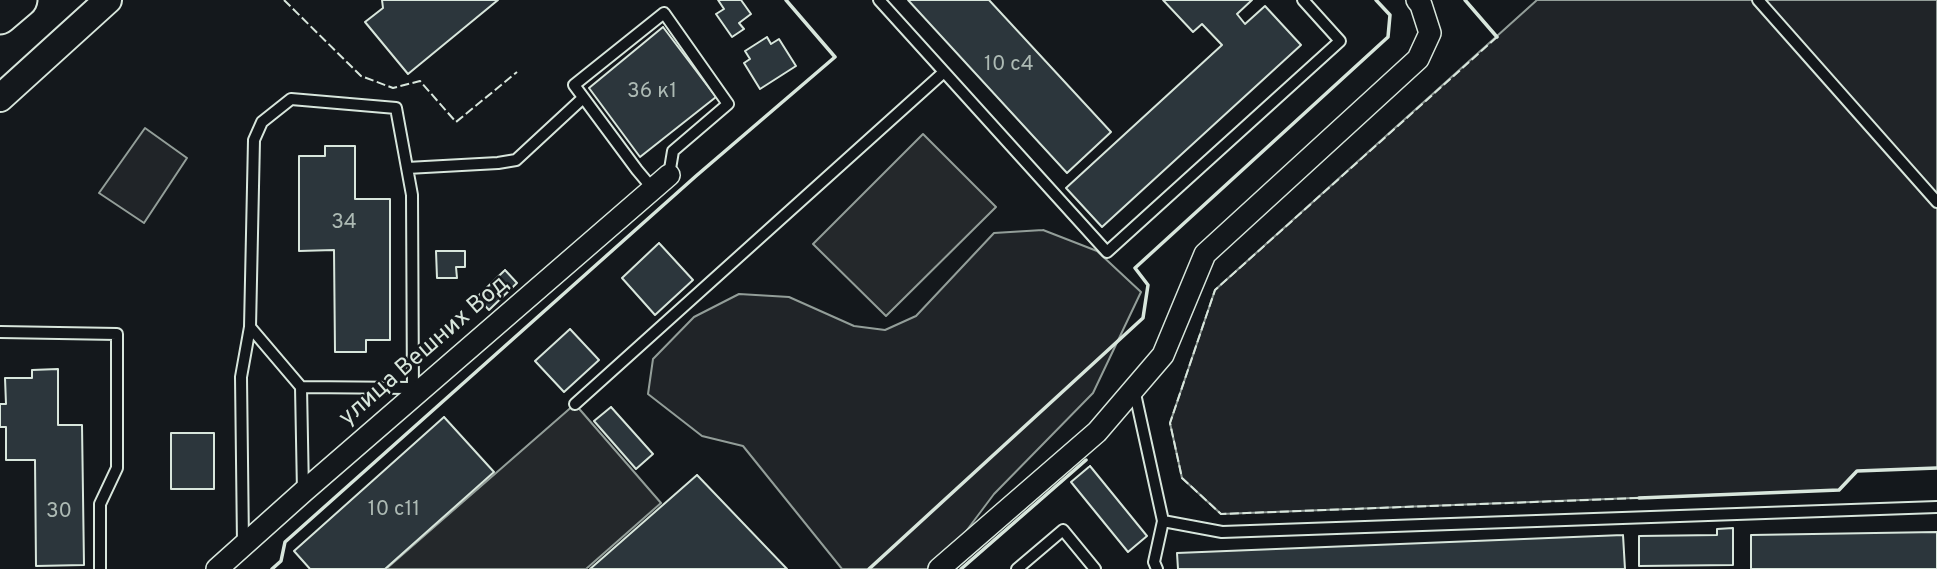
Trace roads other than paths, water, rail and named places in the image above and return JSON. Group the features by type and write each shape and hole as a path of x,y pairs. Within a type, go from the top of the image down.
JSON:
{"main road":[{"path":"0,17 20,0"}],"street":[{"path":"0,98 108,0"},
{"path":"939,569 1097,432 1163,355 1205,254 1418,59 1430,33 1422,2"},
{"name":"улица Вешних Вод","path":"217,569 413,393 661,182"}],"lane":[{"path":"879,0 1107,252 1340,41 1303,0"},
{"path":"1758,0 1937,202"},
{"path":"664,13 728,104 673,151 661,182 637,170 583,98 574,85 664,13"},
{"path":"575,404 944,72"},
{"path":"407,167 516,160 583,98"},
{"path":"243,547 241,377 250,327 254,140 262,122 291,99 396,108 412,195 413,393 301,387"},
{"path":"250,327 301,387 303,492"},
{"path":"0,332 117,334 117,468 100,504 100,569"},
{"path":"1134,389 1163,521 1154,562 1157,569"},
{"path":"1163,521 1222,532 1937,507"},
{"path":"1017,569 1063,530 1095,569"}]}
